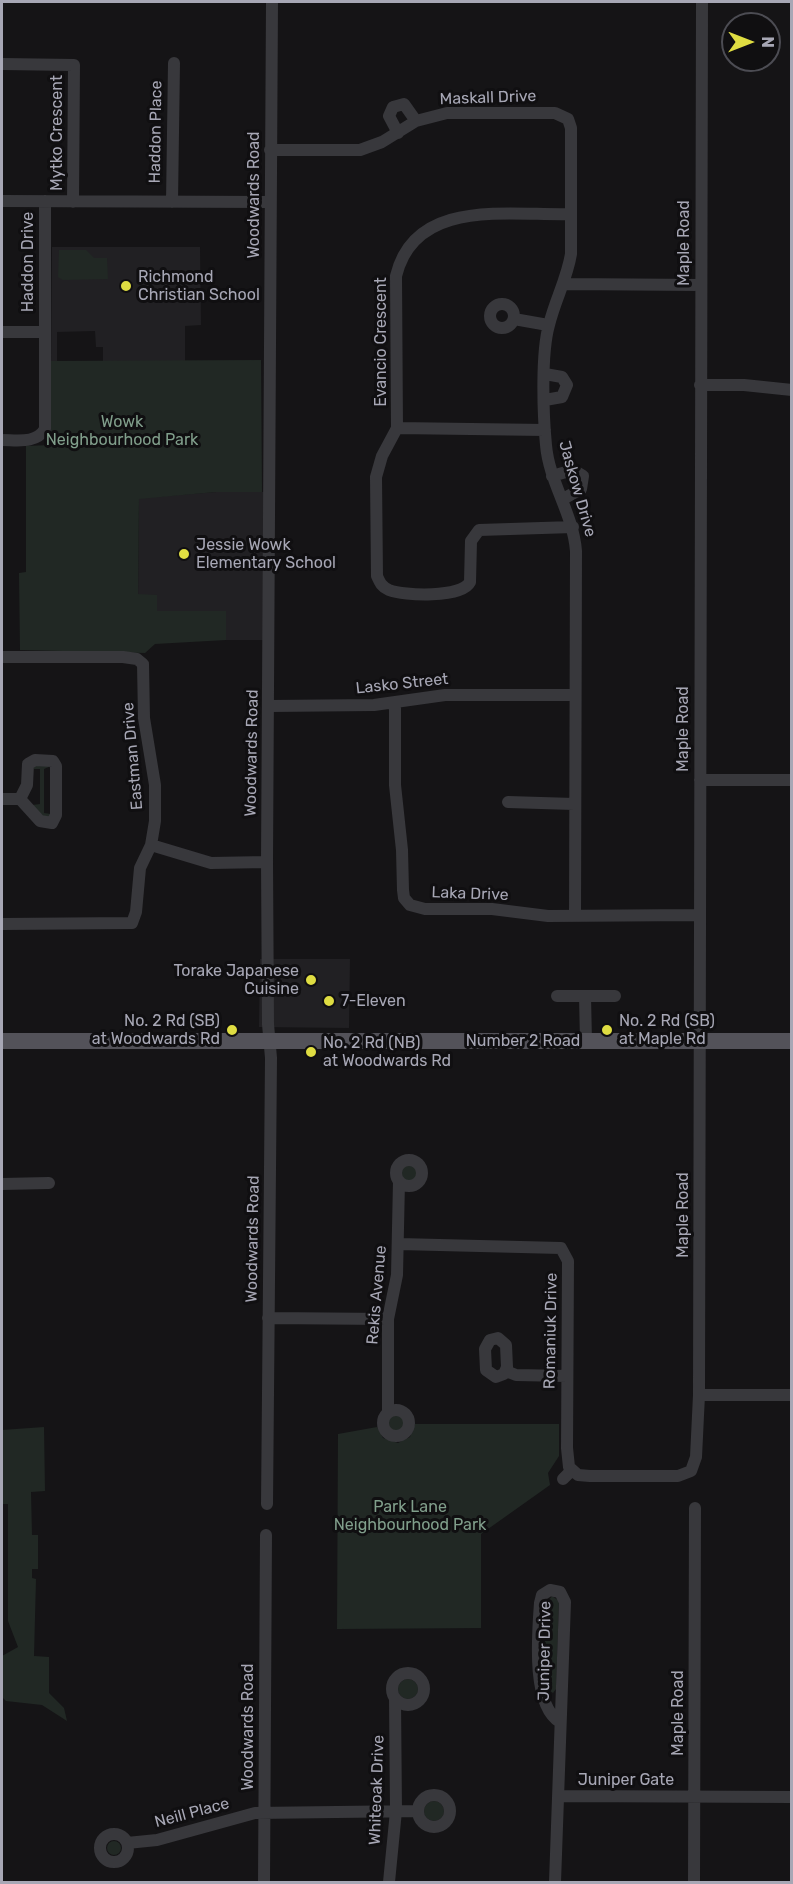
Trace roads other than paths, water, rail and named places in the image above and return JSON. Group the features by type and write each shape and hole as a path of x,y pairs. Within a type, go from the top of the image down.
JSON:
{"main road":[{"name":"Number 2 Road","path":"2,1041 792,1041"}],"street":[{"name":"Woodwards Road","path":"267,1504 270,1041 267,862 270,706 272,2"},
{"name":"Maple Road","path":"696,1457 699,1395 702,2"},
{"name":"Haddon Place","path":"172,202 174,63"},
{"name":"Mytko Crescent","path":"2,64 74,65 73,202"},
{"path":"398,133 389,116 393,107 404,104 416,121"},
{"name":"Maskall Drive","path":"270,150 360,150 382,142 416,121 447,112 555,112 571,117"},
{"name":"Jaskow Drive","path":"571,117 571,254 564,284 548,325 545,430 552,476 573,527 576,551 575,916"},
{"name":"Mytko Crescent","path":"2,201 45,201"},
{"name":"Haddon Drive","path":"2,440 33,440 41,436 45,429 45,201 270,202"},
{"name":"Evancio Crescent","path":"545,430 397,428 396,276 403,252 410,244 435,226 465,215 571,214"},
{"path":"564,284 701,285"},
{"path":"514,319 548,325"},
{"path":"2,332 45,332"},
{"path":"545,374 562,377 566,381 567,390 562,398 545,400"},
{"path":"700,385 744,385 792,390"},
{"path":"397,428 382,456 376,477 376,571 380,583 388,590 451,593 463,590 471,577 471,541 479,530 573,527"},
{"path":"552,476 573,470 583,476 581,489 563,499"},
{"name":"Eastman Drive","path":"2,657 123,657 137,659 143,664 144,718 155,785 155,821 151,845"},
{"name":"Lasko Street","path":"270,706 357,706 436,695 574,695"},
{"name":"Laka Drive","path":"395,702 395,785 404,898 410,905 425,909 492,909 548,916 699,915"},
{"path":"2,799 20,799 40,821 48,823 54,821 57,774 53,761 30,762 26,789 20,799"},
{"path":"700,780 792,780"},
{"path":"508,802 574,804"},
{"path":"2,924 132,923 136,912 140,868 151,845 211,863 267,862"},
{"path":"557,996 615,996"},
{"path":"585,996 585,1041"},
{"name":"Rekis Avenue","path":"388,1413 388,1319 396,1286 399,1181"},
{"path":"2,1184 49,1184"},
{"name":"Romaniuk Drive","path":"399,1244 550,1245 568,1250 567,1475 678,1476 691,1472 696,1457"},
{"path":"268,1318 388,1319"},
{"path":"506,1371 516,1375 567,1376"},
{"path":"699,1395 792,1395"},
{"name":"Maple Road","path":"694,1882 695,1508"},
{"name":"Woodwards Road","path":"264,1882 266,1535"},
{"name":"Juniper Drive","path":"555,1882 565,1602 560,1592 550,1590 542,1595 540,1603 537,1672 551,1714 560,1722"},
{"name":"Whiteoak Drive","path":"389,1882 396,1811 395,1699"},
{"name":"Juniper Gate","path":"558,1796 792,1797"},
{"name":"Neill Place","path":"127,1843 157,1840 255,1813 418,1811"}],"place":[{"name":"Richmond Christian School","path":"126,286"},
{"name":"Jessie Wowk Elementary School","path":"184,554"},
{"name":"Torake Japanese Cuisine","path":"311,980"},
{"name":"7-Eleven","path":"329,1001"},
{"name":"No. 2 Rd (SB) at Woodwards Rd","path":"232,1030"},
{"name":"No. 2 Rd (SB) at Maple Rd","path":"607,1030"},
{"name":"No. 2 Rd (NB) at Woodwards Rd","path":"311,1052"}],"park label":[{"name":"Wowk Neighbourhood Park","path":"122,431"},
{"name":"Park Lane Neighbourhood Park","path":"410,1516"}]}
